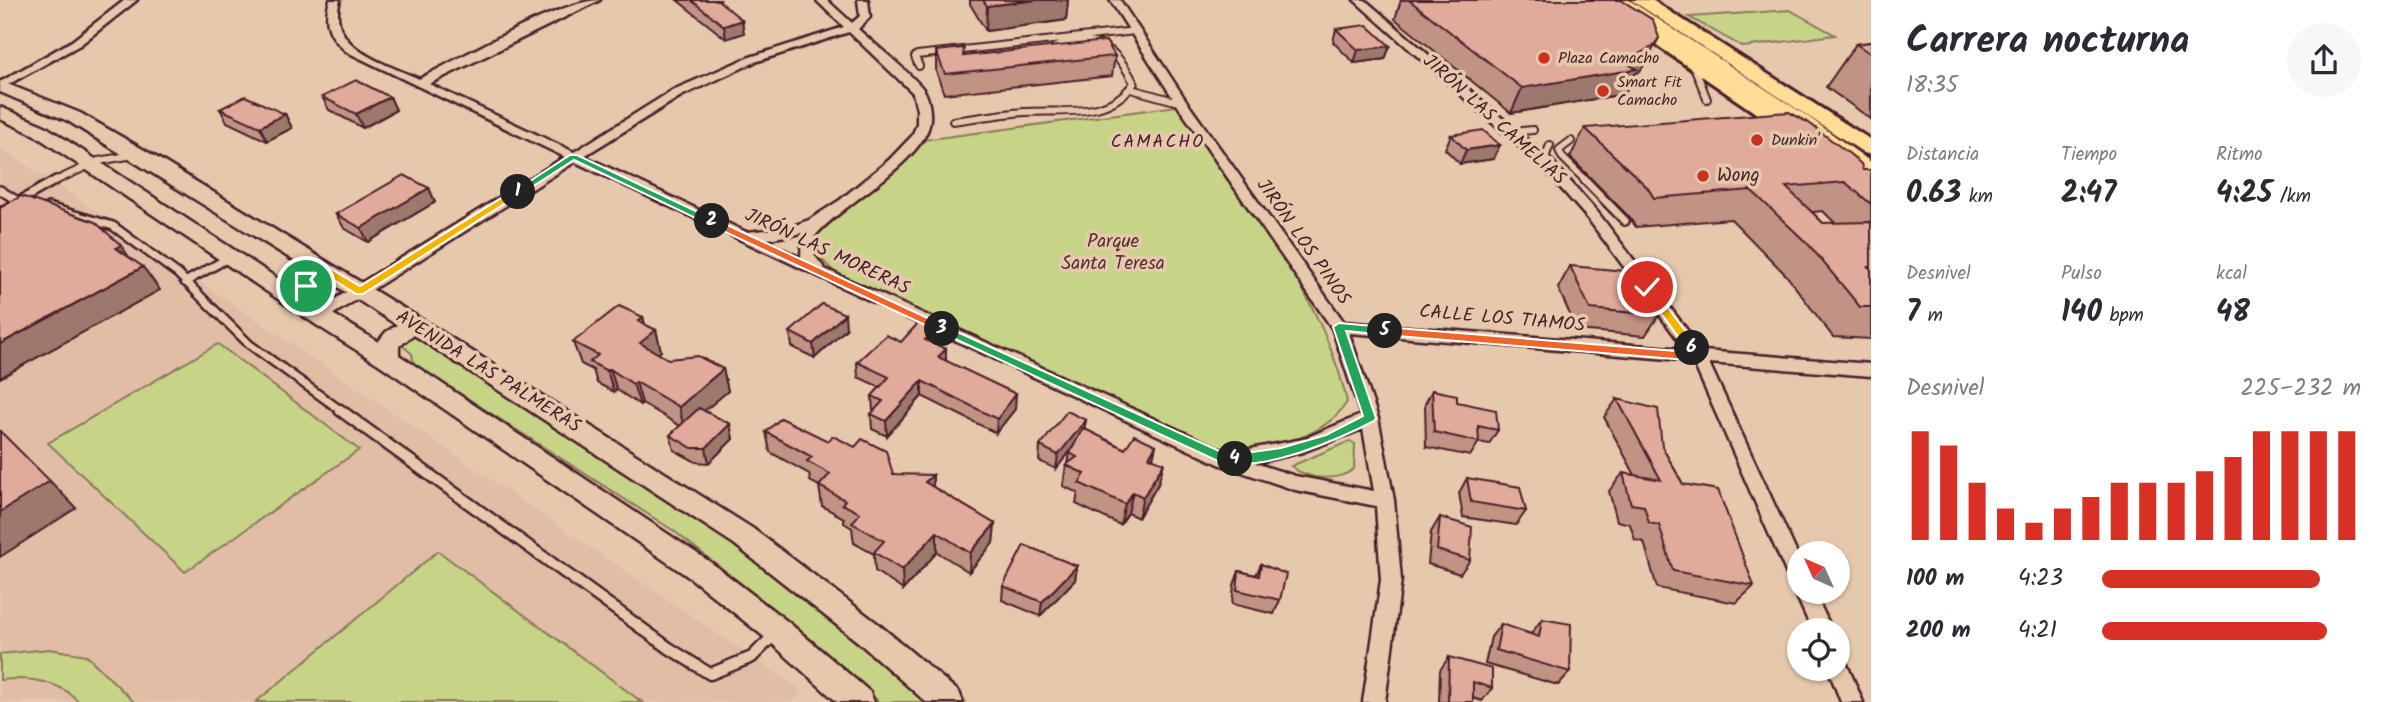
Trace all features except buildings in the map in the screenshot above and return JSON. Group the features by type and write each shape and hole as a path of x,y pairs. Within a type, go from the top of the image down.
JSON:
{"highway":[{"path":"1616,0 1831,139 1871,161"},
{"path":"1632,0 1831,139 1871,173"}],"main road":[{"path":"1600,0 1797,133 1871,188"},
{"path":"1640,0 1871,149"},
{"name":"AVENIDA LAS PALMERAS","path":"0,86 74,117 139,155 416,326 743,536 867,632 948,702"},
{"path":"3,116 39,130 388,359 704,572 778,631 859,702"},
{"path":"283,292 306,286 315,280 321,267"},
{"path":"388,359 388,344 404,330 416,326"}],"street":[{"path":"0,86 76,43 132,0"},
{"name":"JIRÓN LAS MORERAS","path":"335,0 330,19 340,41 357,55 1227,460 1295,483 1385,500"},
{"path":"419,84 537,25 595,0"},
{"path":"821,0 919,92 925,111 922,131 892,163 822,219 807,236 807,256 821,273"},
{"path":"319,316 677,93 751,60 800,42 852,29 864,17 863,0"},
{"name":"JIRÓN LOS PINOS","path":"1119,0 1135,31 1182,103 1339,327 1370,418 1385,500 1391,580 1374,702"},
{"name":"JIRÓN LAS CAMELIAS","path":"1359,0 1548,165 1594,217 1699,357 1787,552"},
{"path":"743,236 769,236 795,230 822,219"},
{"name":"CALLE LOS TIAMOS","path":"1339,327 1871,370"},
{"path":"1227,460 1281,453 1329,439 1370,418"},
{"path":"1844,681 1852,702"}],"lane":[{"path":"919,66 915,58 917,55 1135,31"},
{"path":"953,121 1027,111 1080,113 1114,101 1131,89 1134,83 1113,47 1100,42 1055,47 1061,57"},
{"path":"1692,61 1707,99"},
{"path":"1131,89 1182,103"},
{"path":"1769,126 1797,133"},
{"path":"1510,132 1533,130"},
{"path":"1571,141 1559,150 1562,157 1625,221"},
{"path":"1548,165 1546,155 1550,145"},
{"path":"0,212 90,164 116,156 139,155"},
{"path":"0,190 19,203 29,205"},
{"path":"39,206 72,212 113,226 178,274 248,344 669,648 710,674 752,657 778,631"},
{"path":"185,282 230,257"}],"shaded area":[{"path":"0,148 802,691 793,702 0,702"}],"green space":[{"path":"1790,10 1835,35 1743,47 1689,17"},
{"name":"Parque Santa Teresa","path":"1177,106 1277,246 1319,322 1335,362 1347,402 1336,416 1307,435 1272,446 1218,452 839,276 818,252 817,232 923,140"},
{"path":"407,336 415,337 739,547 843,631 924,702 879,702 796,627 674,531 414,364 412,354 400,343"},
{"path":"218,344 359,450 185,572 48,443"},
{"path":"1350,441 1355,444 1354,469 1347,473 1331,477 1313,477 1291,466"},
{"path":"438,551 642,702 256,702"},
{"path":"49,649 86,655 134,702 79,702 62,689 43,682 0,680 0,654"}],"place":[{"name":"Plaza Camacho","path":"1544,58"},
{"name":"Smart Fit Camacho","path":"1603,91"},
{"name":"Dunkin'","path":"1757,140"},
{"name":"Wong","path":"1703,176"}],"district":[{"name":"CAMACHO","path":"1158,142"}],"route":[{"path":"306,286 315,280 321,267 360,291 573,157 1227,460 1281,453 1329,439 1370,418 1339,327 1699,357 1647,287"}]}
